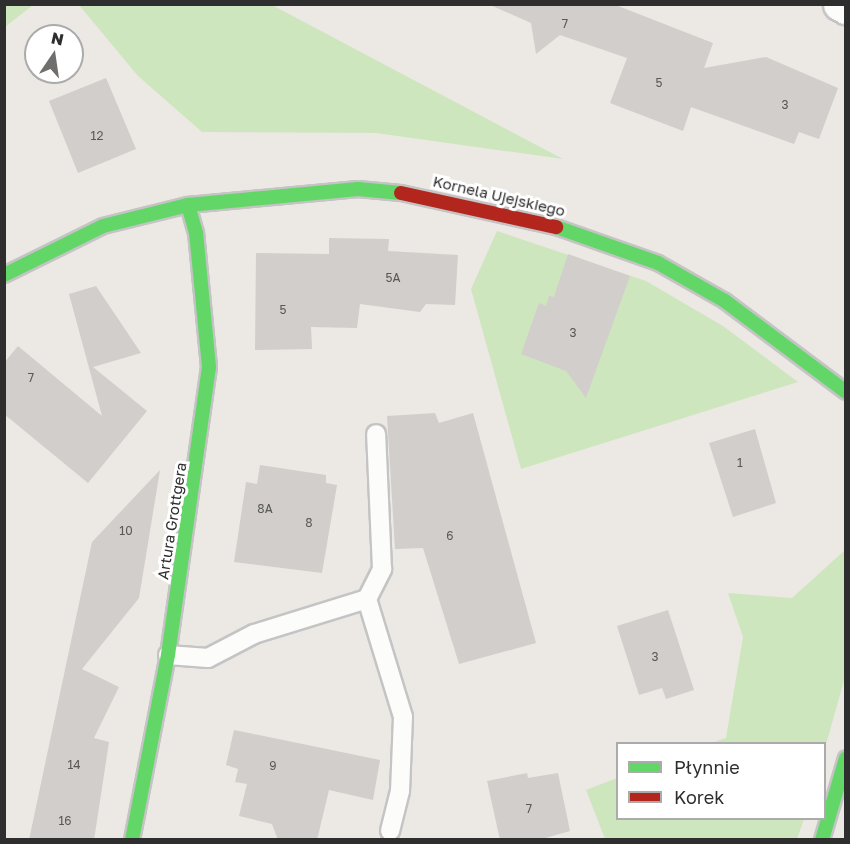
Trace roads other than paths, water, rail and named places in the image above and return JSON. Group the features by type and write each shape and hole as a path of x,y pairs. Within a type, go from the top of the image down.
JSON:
{"street":[{"path":"840,4 846,7"},
{"name":"Kornela Ujejskiego","path":"4,275 103,226 188,205 358,189 424,195 573,231 658,263 725,301 846,392"},
{"name":"Artura Grottgera","path":"132,840 168,655 209,367 196,233 188,205"},
{"path":"832,825 846,758"}],"lane":[{"path":"376,434 382,569 367,599 403,717 401,781 390,831"},
{"path":"168,655 208,658 254,634 367,599"}]}
